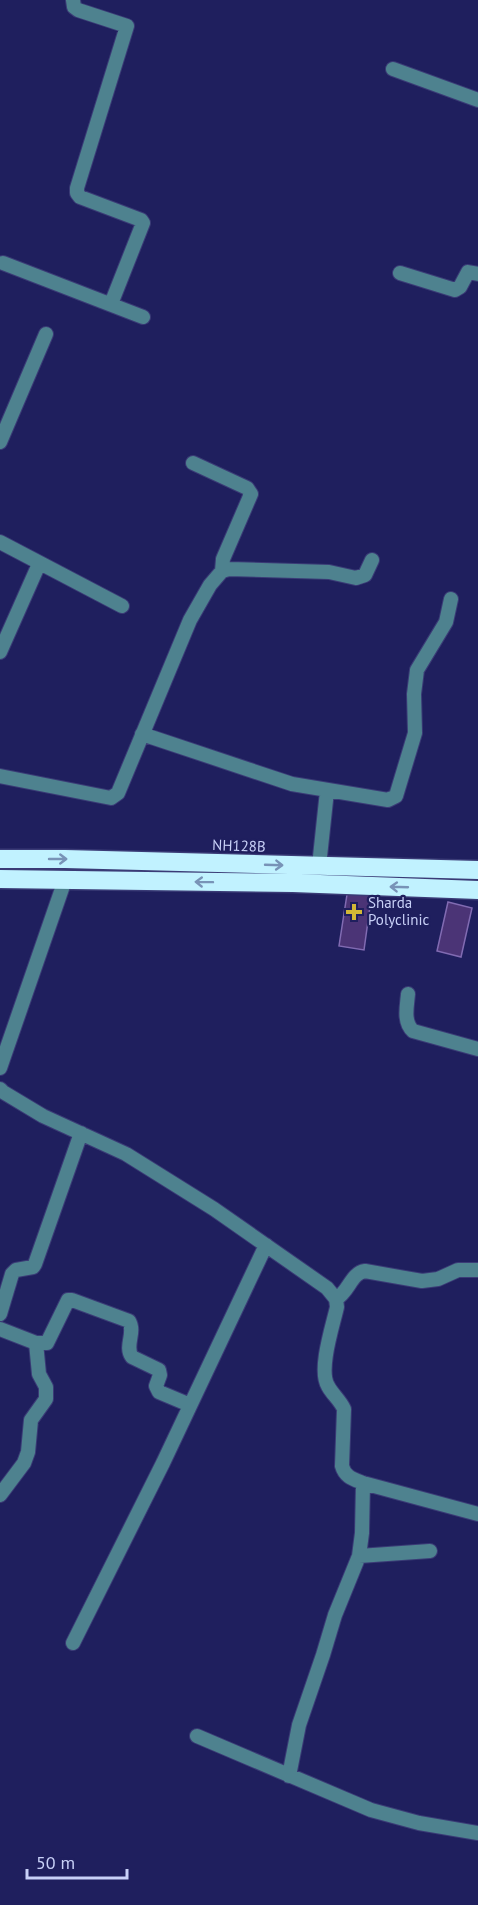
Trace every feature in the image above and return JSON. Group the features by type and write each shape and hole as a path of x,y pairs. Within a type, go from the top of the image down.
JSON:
{"highway":[{"name":"NH128B","path":"0,859 478,870"},
{"path":"0,879 293,883 478,890"}],"street":[{"path":"73,0 74,7 78,10 127,26 77,188 80,197 141,220 143,223 111,304"},
{"path":"393,69 478,100"},
{"path":"1,261 143,317"},
{"path":"400,273 455,290 468,272 478,274"},
{"path":"0,442 46,334"},
{"path":"0,776 111,798 118,793 190,620 210,585 222,571 224,559 251,494 247,488 193,463"},
{"path":"0,542 122,606"},
{"path":"222,571 230,569 329,572 356,578 365,575 372,560"},
{"path":"0,652 39,564"},
{"path":"142,734 292,784 387,800 396,796 415,733 414,694 417,669 446,622 451,599"},
{"path":"319,866 327,791"},
{"path":"0,1068 65,880"},
{"path":"408,994 407,1021 409,1027 478,1049"},
{"path":"0,1089 32,1110 126,1154 214,1209 327,1288 336,1299 337,1306 324,1370 327,1385 344,1409 342,1466 344,1472 348,1477 363,1483 478,1514"},
{"path":"0,1314 12,1274 16,1270 33,1267 81,1133"},
{"path":"73,1643 266,1245"},
{"path":"336,1299 345,1292 359,1272 365,1271 422,1281 438,1279 458,1270 478,1270"},
{"path":"0,1329 36,1343 47,1343 68,1300 129,1321 132,1327 129,1354 159,1370 160,1375 156,1386 159,1392 190,1405"},
{"path":"0,1495 24,1463 28,1452 32,1420 46,1399 46,1387 39,1374 36,1343"},
{"path":"290,1776 299,1725 323,1655 334,1614 359,1556 363,1483"},
{"path":"359,1556 430,1551"},
{"path":"197,1736 386,1815 478,1833"}],"building":[{"path":"348,888 372,892 364,950 339,946"},
{"path":"448,902 472,908 461,957 437,951"}],"place":[{"name":"Sharda Polyclinic","path":"354,912"}]}
